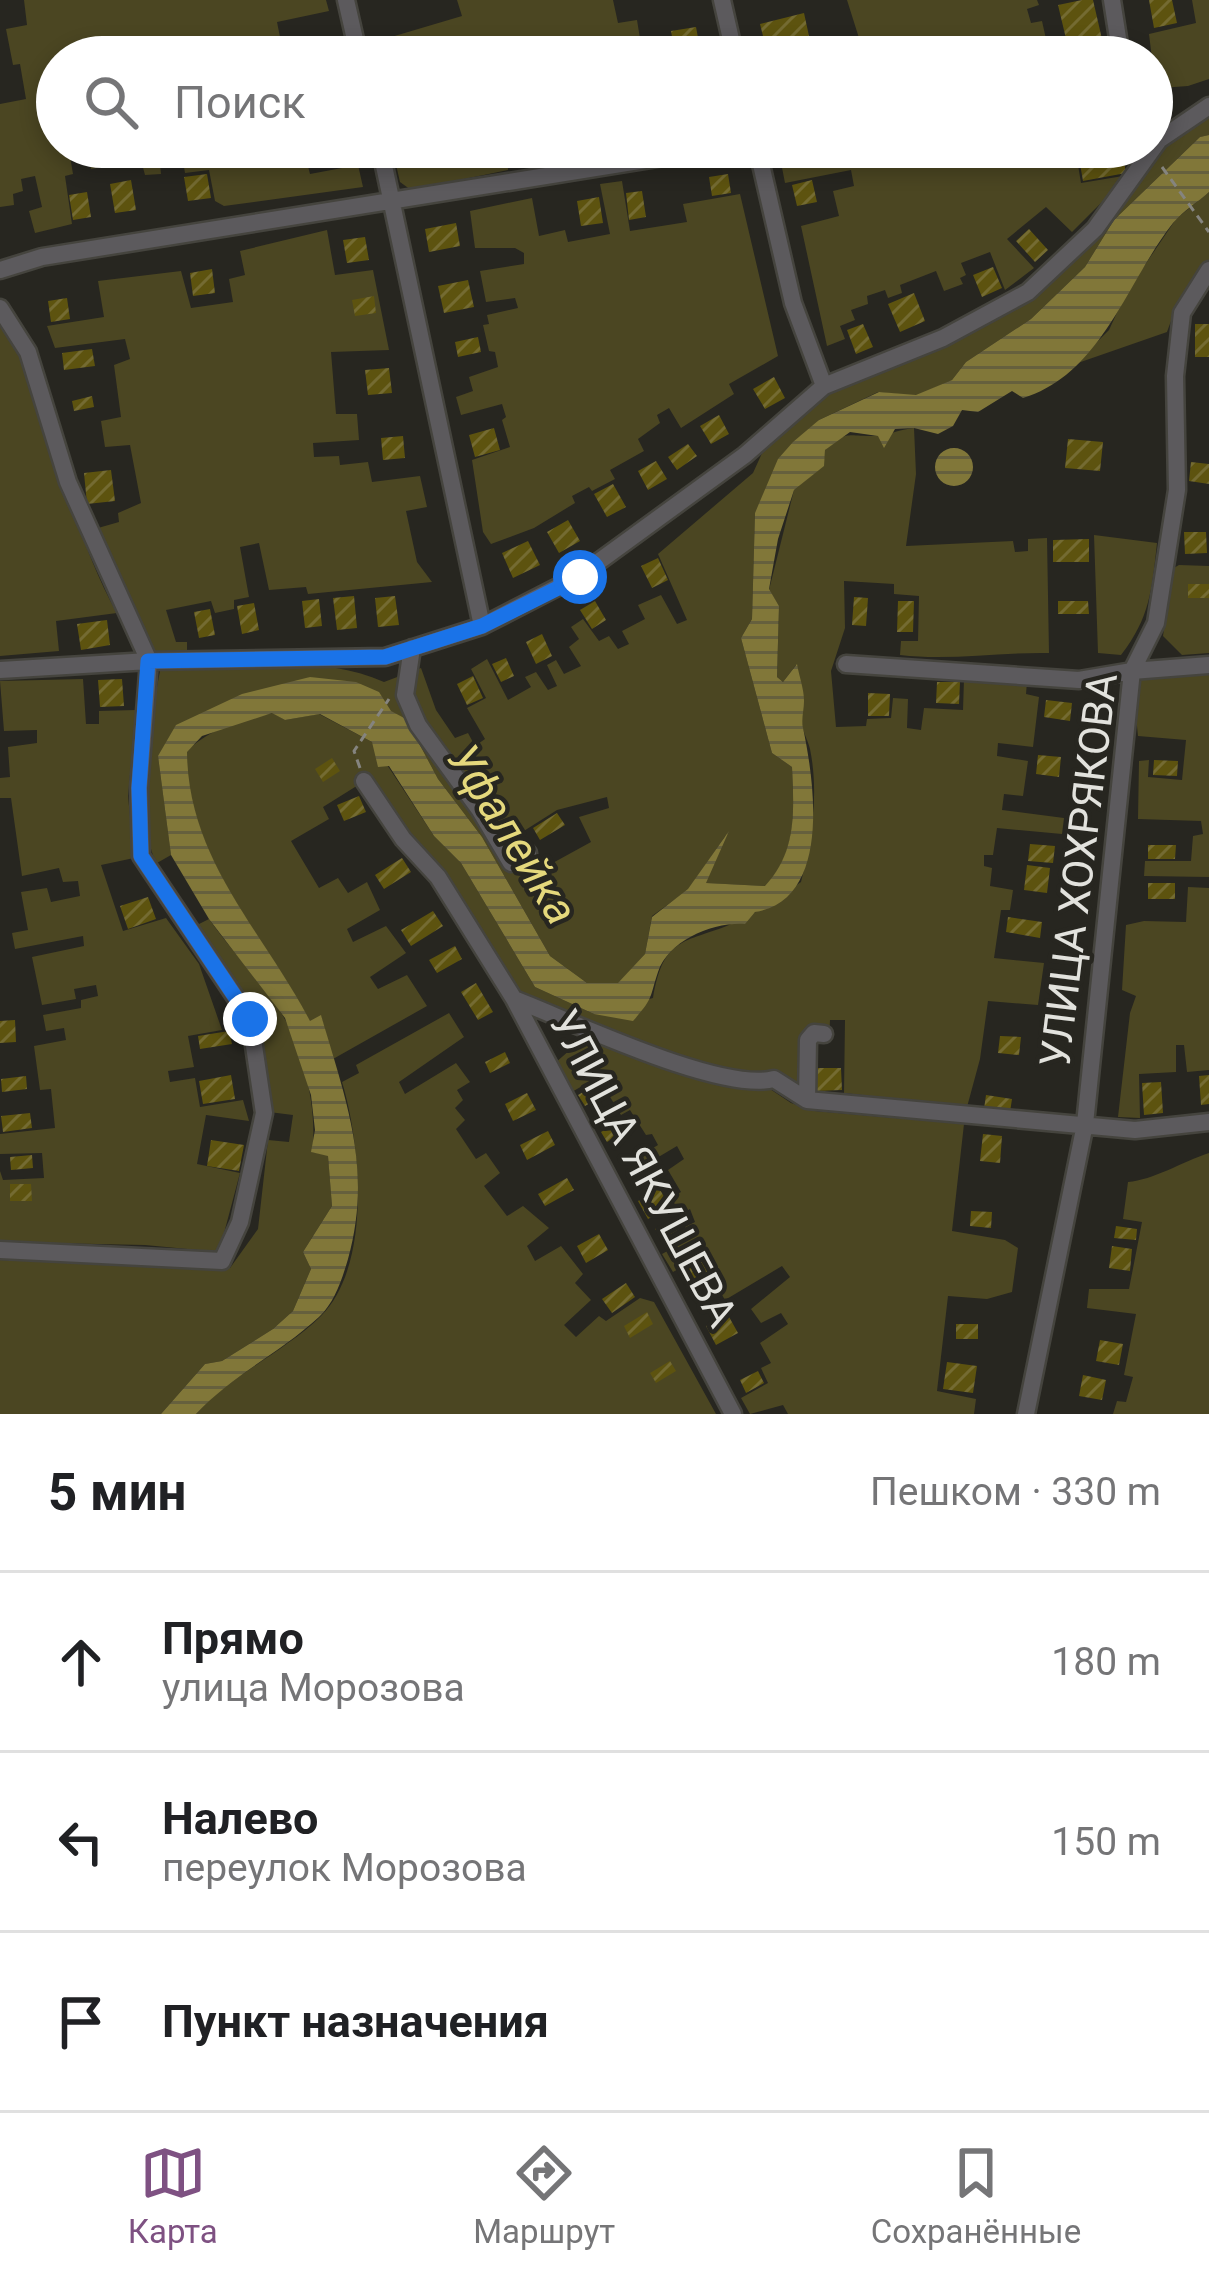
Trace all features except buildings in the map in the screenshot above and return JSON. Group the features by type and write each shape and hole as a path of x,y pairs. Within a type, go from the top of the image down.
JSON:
{"street":[{"path":"346,0 354,36"},
{"path":"722,0 730,36"},
{"path":"1112,0 1118,36"},
{"path":"1173,126 1209,106"},
{"path":"385,168 482,626"},
{"path":"0,269 42,257 596,168"},
{"path":"762,168 793,303 824,386"},
{"path":"0,670 148,661 385,657 482,626 580,577 745,454 824,386 943,338 1028,292 1095,229 1135,168"},
{"name":"УЛИЦА ХОХРЯКОВА","path":"1026,1414 1084,1124 1132,670 1156,623 1177,490 1175,376 1182,313 1209,270"},
{"path":"0,308 28,352 68,482 148,661 139,788 141,856 250,1019 263,1113 240,1222 222,1261 0,1250"},
{"path":"412,648 405,695 418,725 512,863 528,853"},
{"path":"846,664 1079,680 1132,670 1209,665"},
{"name":"УЛИЦА ЯКУШЕВА","path":"364,781 404,839 438,877 514,999 733,1414"},
{"path":"514,999 708,1075 758,1083 774,1079 807,1100 1135,1130 1209,1122"},
{"path":"807,1100 808,1040 814,1033 824,1034"}],"path":[{"path":"1162,168 1208,232"},
{"path":"354,751 394,691"}],"shaded area":[{"path":"24,0 326,0 329,11 277,22 280,36 36,36 36,168 72,168 73,174 65,176 72,224 35,233 29,211 42,207 35,176 21,179 23,191 13,194 14,205 0,207 0,104 26,99 20,64 13,65 6,29 27,25"},
{"path":"457,0 613,0 618,23 637,20 640,36 395,36 462,16"},
{"path":"847,0 1037,0 1039,5 1027,9 1031,23 1042,21 1045,36 858,36"},
{"path":"1192,0 1209,0 1209,79 1173,87 1173,36 1149,34 1196,23"},
{"path":"1209,116 1209,135 1200,137 1173,163 1173,138"},
{"name":"Уфалейка","path":"1209,135 1209,192 1173,223 1110,323 1073,369 1023,398 1012,391 978,412 962,410 953,426 938,434 895,429 884,448 878,436 850,432 825,450 824,466 794,490 769,589 779,606 777,677 783,682 797,664 803,692 802,725 813,808 807,863 796,886 779,903 755,912 745,924 694,935 672,951 658,972 648,1002 633,1021 594,1014 535,987 461,863 434,836 389,766 378,767 372,742 320,714 285,720 272,713 202,736 187,752 191,791 214,861 310,1021 321,1015 353,1135 358,1195 348,1259 325,1311 196,1414 161,1414 205,1364 222,1361 293,1311 311,1269 303,1252 332,1206 328,1156 311,1152 315,1130 311,1095 285,1018 209,919 171,855 158,756 176,725 242,694 310,677 356,682 379,692 391,711 406,719 438,779 482,837 550,956 587,983 618,983 645,954 652,917 688,889 729,831 706,883 765,886 788,845 792,767 772,753 741,638 752,619 755,513 778,459 819,420 879,392 916,395 952,380 966,362 1031,319 1085,267 1114,220 1200,137"},
{"path":"143,168 160,168 161,174 145,175"},
{"path":"184,168 308,168 310,174 359,168 363,187 224,206 215,201 209,170 185,173"},
{"path":"397,168 508,168 411,190 400,182"},
{"path":"782,168 1078,168 1081,183 1129,175 1072,232 1046,207 1007,239 1034,268 1005,290 990,252 961,263 966,275 960,278 963,284 944,291 936,271 900,285 902,293 888,298 885,290 867,296 868,304 851,310 855,320 840,326 845,339 827,346 801,226 839,216 833,191 854,186 851,170 785,183"},
{"path":"1143,168 1168,168 1114,220 1085,267 1031,319 966,362 952,380 916,396 878,392 819,420 755,513 752,619 741,638 772,753 792,767 788,845 766,886 705,883 726,835 688,890 652,916 645,954 618,984 587,983 550,956 482,837 438,779 406,719 310,677 158,756 171,855 157,863 147,825 147,799 160,671 303,665 331,667 384,682 421,668 436,710 455,738 468,733 475,746 485,739 467,708 486,698 471,669 487,659 508,700 531,687 525,677 536,672 548,690 557,686 547,665 556,660 564,674 581,666 569,647 579,639 571,627 583,619 599,641 609,636 618,649 629,644 622,631 645,619 638,605 661,595 677,624 687,620 658,554 753,473 763,451 826,392 1030,296","holes":["607,797 609,808 579,817 591,842 529,876 508,841 557,810"]},
{"path":"622,181 630,231 687,222 683,204 740,194 778,356 729,384 734,394 681,428 669,408 657,415 660,423 638,439 644,451 610,470 615,479 572,496 575,503 534,528 491,544 483,532 472,460 510,447 502,420 506,417 502,404 461,415 456,397 473,391 469,377 498,367 483,325 489,324 487,315 518,308 515,298 486,302 480,271 524,264 524,253 515,248 475,248 470,211 532,198 539,236 565,230 568,242 610,234 600,184"},
{"path":"1209,192 1209,261 1184,294 1167,332 1075,364 1109,330 1126,293 1176,219"},
{"path":"327,230 335,275 373,270 389,350 331,352 336,414 357,414 359,440 313,443 314,457 339,456 340,465 368,462 372,482 420,476 427,507 406,511 417,562 432,582 308,594 306,587 269,590 259,543 240,547 249,597 234,600 234,609 215,613 211,601 166,610 176,642 187,642 187,654 154,655 98,528 119,522 118,513 141,503 130,445 105,447 101,421 121,417 114,365 130,359 125,339 55,348 47,326 104,317 98,281 181,271 191,308 233,302 229,279 245,275 240,251"},
{"path":"0,318 34,390 84,541 117,613 56,621 59,651 0,656"},
{"path":"914,428 916,474 906,546 1013,541 1015,552 1028,551 1028,539 1047,538 1049,653 900,655 901,641 918,641 919,596 894,594 894,584 844,581 845,628 831,671 836,727 866,726 867,719 891,718 893,698 908,699 907,728 921,730 924,708 963,710 964,679 1027,682 1026,694 1039,697 1033,747 998,743 997,756 1028,761 1023,796 1004,794 1002,810 1064,818 1062,834 997,828 993,855 984,855 984,866 992,868 990,886 1013,890 1010,910 1001,910 994,958 1044,963 1038,1005 988,1001 967,1107 844,1093 845,1020 830,1020 829,1039 815,1040 814,1092 775,1074 757,1077 707,1068 531,1001 519,994 371,777 323,807 329,819 291,841 319,888 338,878 348,893 367,882 380,910 347,929 353,942 386,926 406,953 370,977 378,989 407,975 427,1006 333,1059 321,1016 310,1022 214,861 190,791 186,752 215,731 249,719 273,713 285,720 319,714 372,742 434,836 461,863 535,987 594,1014 653,998 671,951 745,918 801,882 813,816 813,766 802,725 796,665 783,682 777,677 779,606 769,590 794,490 823,466 825,450 847,436 878,436"},
{"path":"954,448 967,454 973,467 967,480 954,486 941,480 935,467 941,454"},
{"path":"1094,535 1157,543 1144,615 1121,655 1098,653"},
{"path":"1209,566 1209,653 1182,655 1163,636 1172,569"},
{"path":"1209,674 1209,877 1144,876 1145,861 1191,861 1193,836 1203,834 1201,821 1138,819 1139,761 1149,760 1148,777 1182,780 1186,740 1138,736 1135,707 1141,678"},
{"path":"83,679 86,724 99,724 99,711 136,710 128,796 134,858 101,865 123,931 166,918 199,964 222,1030 188,1036 194,1067 168,1071 170,1082 195,1078 200,1107 243,1100 249,1121 206,1115 197,1164 240,1173 219,1252 145,1245 0,1242 0,1171 3,1180 44,1178 42,1153 0,1154 0,1134 55,1128 51,1089 40,1090 34,1046 66,1040 64,1028 46,1031 43,1015 81,1008 81,1000 98,996 96,985 74,989 76,999 42,1005 32,957 84,946 83,936 15,949 12,933 28,930 21,892 47,888 51,902 80,896 78,881 63,882 59,868 22,876 11,798 0,798 0,778 10,777 8,747 37,743 37,730 4,731 0,681"},
{"path":"1188,887 1209,888 1209,1070 1187,1072 1184,1045 1176,1045 1176,1072 1139,1074 1140,1118 1118,1117 1136,996 1122,990 1126,925 1186,922"},
{"path":"209,919 275,1003 303,1064 313,1119 312,1152 328,1155 332,1206 303,1252 311,1269 293,1311 222,1361 205,1364 161,1414 0,1414 0,1260 230,1268 258,1229 268,1140 289,1142 293,1115 269,1112 257,1018 195,926"},
{"path":"449,1013 464,1037 399,1082 405,1094 456,1063 470,1082 457,1090 463,1100 455,1108 465,1120 456,1129 476,1159 486,1153 500,1173 484,1186 507,1216 523,1206 549,1228 527,1246 535,1261 561,1246 583,1274 575,1283 591,1300 564,1325 576,1337 599,1316 606,1321 640,1298 654,1302 716,1414 196,1414 225,1387 306,1329 337,1294 348,1267 358,1204 354,1138 342,1082 359,1073 356,1065"},
{"path":"588,1034 689,1075 770,1089 815,1111 964,1124 952,1231 1005,1240 1018,1248 1012,1292 987,1299 948,1296 937,1391 976,1399 974,1414 788,1414 783,1405 750,1414 741,1398 768,1383 761,1368 771,1363 760,1343 788,1324 781,1313 761,1323 751,1309 790,1277 782,1266 725,1300 700,1257 673,1272 662,1254 691,1238 685,1227 695,1222 690,1209 681,1214 671,1198 681,1192 668,1170 684,1159 677,1146 640,1168 635,1159 658,1145 630,1110 621,1115 598,1077 570,1093 554,1064"},
{"path":"1209,1153 1209,1414 1113,1414 1117,1401 1126,1402 1133,1377 1124,1375 1136,1314 1087,1308 1089,1289 1129,1289 1142,1222 1123,1219 1128,1182"}],"route":[{"path":"250,1019 141,856 139,788 148,661 385,657 482,626 580,577"}]}
